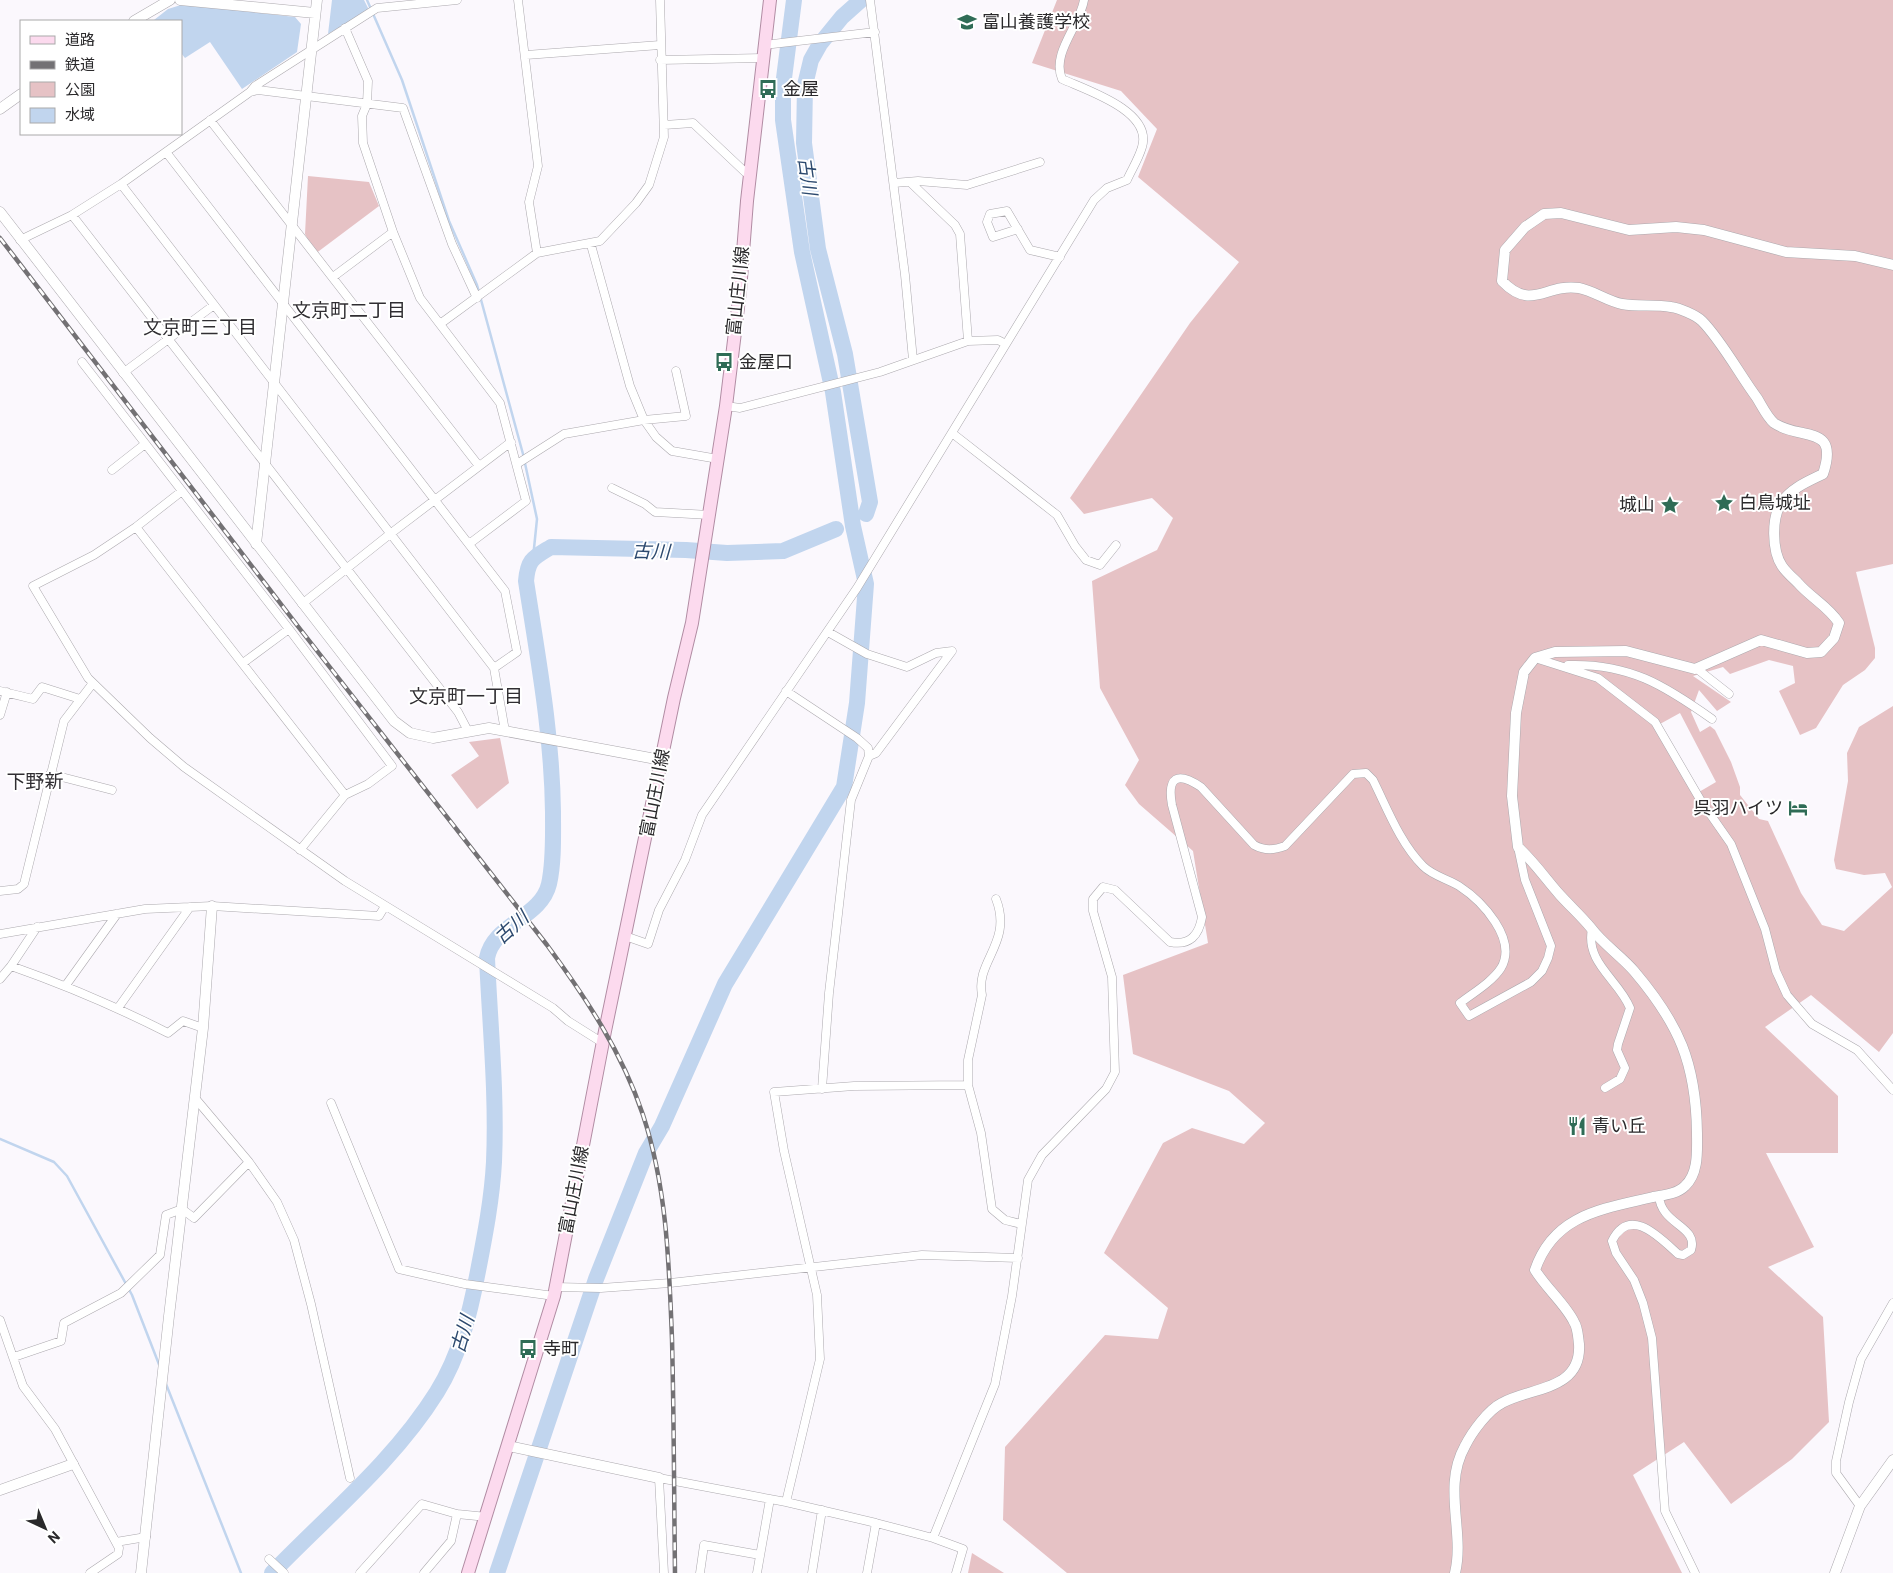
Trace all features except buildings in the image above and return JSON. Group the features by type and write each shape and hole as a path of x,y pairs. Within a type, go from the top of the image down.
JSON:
{"main road":[{"name":"富山庄川線","path":"468,1573 555,1292 661,760 692,623 726,406 740,291 750,172 770,0"}],"street":[{"path":"136,20 170,0"},
{"path":"180,0 315,13"},
{"path":"256,544 317,0"},
{"path":"20,240 72,214 121,184 250,92 255,86 377,8 457,0"},
{"path":"518,0 538,166 529,202 537,253"},
{"path":"440,324 537,253 590,245 600,241 636,203 649,185 660,156 664,125 660,60 660,0"},
{"path":"625,936 648,944 652,939 659,910 684,860 702,815 828,632 869,568 1094,200 1107,188 1127,180 1143,146 1141,131 1133,117 1122,107 1062,79 1058,69 1060,58 1082,13 1084,0"},
{"path":"871,1 894,182 913,360"},
{"path":"345,28 368,81 367,104 362,116 363,143 393,232 420,298 500,403 518,464 526,501 469,544"},
{"path":"764,44 875,32"},
{"path":"526,55 660,45"},
{"path":"660,60 763,58"},
{"path":"250,92 258,90 403,108 452,244 477,298"},
{"path":"0,109 20,95"},
{"path":"210,120 479,466"},
{"path":"664,125 693,123 745,172 750,172"},
{"path":"166,152 505,591 509,602 517,652 494,668"},
{"path":"894,182 967,185 1040,162"},
{"path":"910,182 955,225 960,234 968,341"},
{"path":"121,184 494,668 505,731"},
{"path":"0,212 394,721 410,732 433,738 489,728 661,760"},
{"path":"1696,668 1761,640 1807,653 1821,652 1834,638 1839,623 1831,611 1799,585 1781,565 1775,544 1776,520 1781,502 1796,489 1823,474 1828,460 1827,450 1821,438 1812,433 1794,430 1773,422 1701,320 1671,306 1638,307 1619,304 1581,288 1564,287 1528,296 1513,292 1502,281 1505,250 1524,227 1544,214 1561,213 1629,230 1676,228 1704,230 1786,252 1854,256 1893,265"},
{"path":"72,214 458,712 468,731"},
{"path":"1018,229 1030,250 1060,257"},
{"path":"333,277 393,232"},
{"path":"590,245 630,386 644,420 656,437 672,451 718,459"},
{"path":"123,373 214,305"},
{"path":"726,406 740,408 841,380 880,372 968,341 998,340 1006,344"},
{"path":"82,362 289,629 392,766 368,784 344,795 300,850"},
{"path":"518,464 564,434 644,420 686,416 676,371"},
{"path":"952,433 1058,515 1075,546 1086,560 1100,565 1116,545"},
{"path":"302,604 511,442"},
{"path":"112,470 145,444"},
{"path":"612,488 645,504 655,512 710,515"},
{"path":"182,491 136,527 94,555 33,586 93,683 184,767 300,850 385,906 554,1008 568,1021 603,1044"},
{"path":"136,527 244,663 344,795"},
{"path":"244,663 289,629"},
{"path":"828,632 867,654 907,667 936,654 952,651 876,753 869,756"},
{"path":"933,1538 995,1384 1018,1258 1028,1180 1033,1167 1042,1155 1106,1089 1115,1072 1112,977 1093,911 1093,899 1103,887 1115,890 1170,942 1178,944 1187,942 1195,938 1200,928 1202,917 1170,790 1176,778 1184,777 1201,787 1254,845 1262,849 1275,850 1285,846 1353,774 1366,773 1373,780 1414,855 1433,874 1462,888 1488,913 1502,933 1505,953 1500,970 1460,1003 1469,1016 1531,982 1542,971 1551,946 1525,880 1518,847 1512,796 1516,712 1524,672 1535,658 1555,652 1626,651 1696,668 1730,694"},
{"path":"1535,658 1598,678 1655,722 1701,802 1731,844 1765,929 1776,971 1787,995 1812,1024 1857,1050 1893,1090"},
{"path":"1561,665 1581,664 1642,676 1669,689 1712,719"},
{"path":"0,891 18,889 24,884 64,721 93,683"},
{"path":"0,715 3,691 33,699 42,687 80,699"},
{"path":"786,691 857,738 868,748 869,756 851,800 829,993 822,1089"},
{"path":"50,774 112,790"},
{"path":"1455,1573 1458,1559 1454,1493 1460,1458 1465,1446 1500,1404 1516,1396 1538,1391 1564,1379 1576,1363 1579,1352 1574,1322 1545,1287 1536,1270 1540,1257 1549,1241 1575,1219 1607,1206 1673,1193 1685,1187 1693,1176 1697,1148 1696,1102 1691,1068 1680,1036 1634,971 1592,929 1581,914 1560,895 1537,865 1518,847"},
{"path":"996,899 1000,910 1000,935 982,975 980,987 982,995 968,1060 968,1085 981,1133 992,1209 1005,1220 1021,1224"},
{"path":"0,934 145,909 212,906 379,916 385,906"},
{"path":"141,1573 203,1028 212,906"},
{"path":"118,1008 190,907"},
{"path":"66,985 117,914"},
{"path":"0,979 37,928"},
{"path":"1592,929 1589,943 1596,959 1630,1008 1618,1044 1618,1050 1625,1068 1620,1079 1605,1088"},
{"path":"11,966 66,985 168,1033 183,1021 203,1028"},
{"path":"786,1502 820,1358 817,1295 784,1152 774,1092 854,1086 968,1085"},
{"path":"195,1098 249,1162 277,1202 294,1240 311,1304 350,1478"},
{"path":"331,1103 399,1268 465,1284 555,1292 581,1288 601,1288 811,1269 922,1255 1018,1258"},
{"path":"182,1209 194,1218 249,1162"},
{"path":"1659,1196 1663,1212 1692,1236 1691,1250 1678,1254 1645,1226 1637,1224 1624,1228 1615,1234 1612,1241 1616,1253 1634,1280 1652,1338 1658,1396 1665,1511 1695,1573"},
{"path":"14,1357 61,1340 64,1323 121,1293 130,1286 160,1255 166,1215 182,1209"},
{"path":"1860,1506 1836,1473 1836,1461 1848,1402 1861,1359 1893,1303"},
{"path":"0,1320 23,1386 55,1429 119,1548 118,1554 90,1573"},
{"path":"508,1446 659,1478 786,1502 933,1538 963,1549 956,1573"},
{"path":"1835,1573 1860,1506 1893,1460"},
{"path":"0,1490 73,1464"},
{"path":"659,1478 664,1573"},
{"path":"757,1573 770,1499"},
{"path":"360,1573 422,1504 457,1514 486,1517"},
{"path":"812,1573 822,1510"},
{"path":"424,1573 451,1541 457,1514"},
{"path":"867,1573 876,1523"},
{"path":"116,1542 146,1537"},
{"path":"700,1573 704,1545 760,1555"},
{"path":"269,1559 284,1573"}],"green space":[{"path":"1057,0 1893,0 1893,564 1856,572 1875,648 1875,658 1865,670 1843,685 1816,728 1800,735 1779,691 1795,683 1793,666 1769,660 1730,674 1723,667 1693,676 1731,702 1717,711 1699,690 1691,712 1700,732 1710,726 1715,730 1731,762 1740,787 1740,795 1759,819 1768,821 1801,893 1822,925 1844,931 1892,887 1885,873 1864,875 1836,869 1834,860 1848,781 1847,753 1859,727 1893,706 1893,1033 1879,1052 1811,995 1765,1027 1838,1096 1838,1153 1766,1153 1814,1247 1768,1267 1823,1317 1829,1422 1792,1459 1731,1504 1684,1442 1633,1475 1682,1573 1067,1573 1003,1520 1005,1447 1105,1335 1158,1339 1168,1308 1104,1253 1163,1143 1192,1128 1244,1144 1265,1123 1229,1091 1133,1054 1123,975 1208,943 1193,851 1139,804 1125,785 1139,760 1100,688 1092,581 1157,550 1173,518 1152,498 1084,514 1070,498 1190,323 1239,262 1138,177 1157,129 1121,91 1032,63","holes":["1680,713 1716,782 1699,792 1660,724"]},
{"path":"308,176 369,182 379,206 315,254 305,234"},
{"path":"500,738 509,783 477,809 451,775 479,756 469,742"},
{"path":"972,1553 1004,1573 968,1573"}],"water":[{"path":"332,0 364,0 369,10 328,34"},
{"path":"184,4 295,17 301,24 297,52 242,89 210,42 185,58 182,54 182,20 154,20 168,9"}],"waterway":[{"path":"367,0 402,80 449,221 477,285 523,454 537,519 533,558"},
{"path":"497,1573 596,1279 646,1153 662,1126 725,984 844,787 857,703 866,584 853,526 833,392 802,252 783,120 783,86 794,0"},
{"name":"古川","path":"861,0 842,17 820,44 811,60 805,85 804,143 818,249 845,354 870,502 866,514"},
{"name":"古川","path":"272,1573 381,1464 420,1417 445,1378 458,1349 468,1318 486,1230 494,1162 494,1086 487,958 491,946 498,937 537,905 544,896 549,884 552,867 553,812 550,754 544,696 526,581 530,563 551,547 686,550 727,553 783,551 836,529"},
{"path":"0,1139 54,1162 67,1176 132,1295 160,1367"},
{"path":"166,1384 241,1573"}],"railway":[{"path":"0,238 300,629 547,945 589,1005 625,1069 643,1115 651,1142 662,1198 665,1226 670,1282 672,1339 675,1573"}],"place":[{"name":"富山養護学校","path":"967,22"},
{"name":"金屋","path":"768,89"},
{"name":"金屋口","path":"724,362"},
{"name":"白鳥城址","path":"1724,503"},
{"name":"城山","path":"1670,505"},
{"name":"呉羽ハイツ","path":"1798,808"},
{"name":"青い丘","path":"1577,1126"},
{"name":"寺町","path":"528,1349"}],"district":[{"name":"文京町二丁目","path":"349,310"},
{"name":"文京町三丁目","path":"200,327"},
{"name":"文京町一丁目","path":"466,696"},
{"name":"下野新","path":"35,781"}]}
